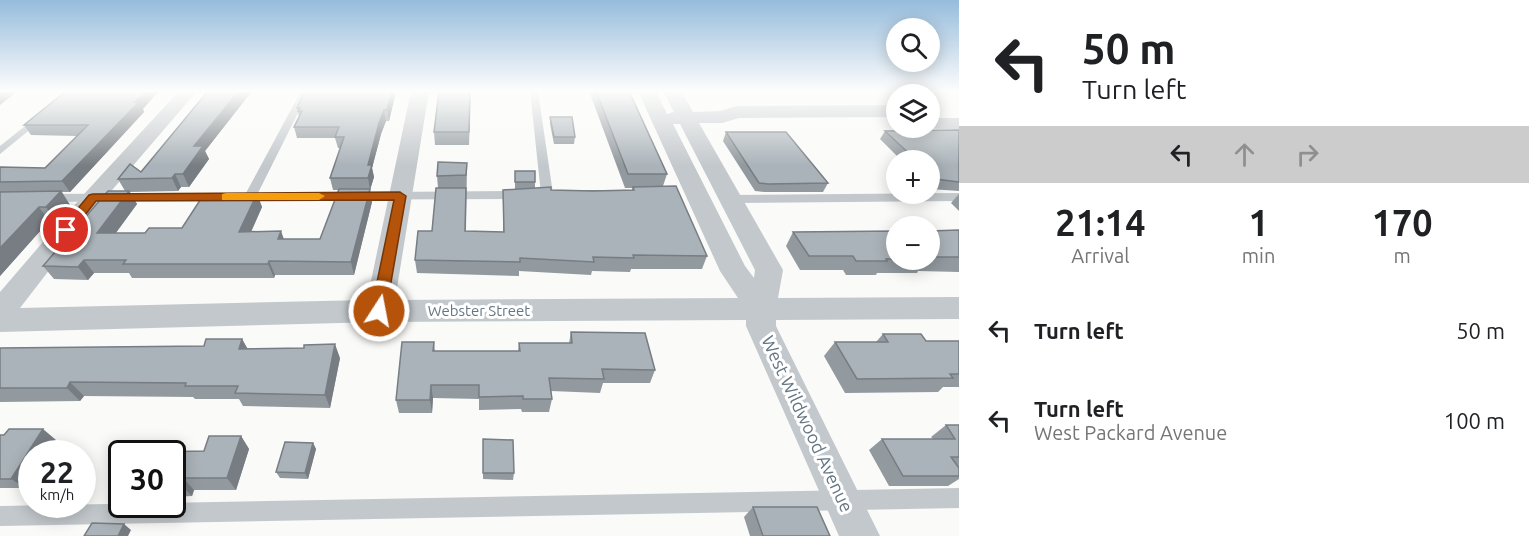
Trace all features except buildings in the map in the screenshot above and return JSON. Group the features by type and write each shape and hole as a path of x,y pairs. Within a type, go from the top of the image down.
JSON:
{"street":[{"path":"0,312 93,198 166,116"},
{"path":"379,311 415,116"},
{"path":"660,118 722,117 747,125 877,116"},
{"name":"West Wildwood Avenue","path":"660,118 689,193 734,271 761,310"},
{"name":"West Wildwood Avenue","path":"687,118 769,270 761,310 761,326 860,536"},
{"path":"869,118 886,122"},
{"path":"940,124 959,124"},
{"name":"Webster Street","path":"0,320 379,311 959,308"}],"lane":[{"path":"0,151 41,116"},
{"path":"250,197 292,116"},
{"path":"35,198 553,194 539,116"},
{"path":"730,199 959,197"},
{"path":"0,516 844,502 959,498"}],"slow traffic":[{"path":"226,197 319,196"}],"route":[{"path":"66,230 93,198 400,196 379,311"}]}
